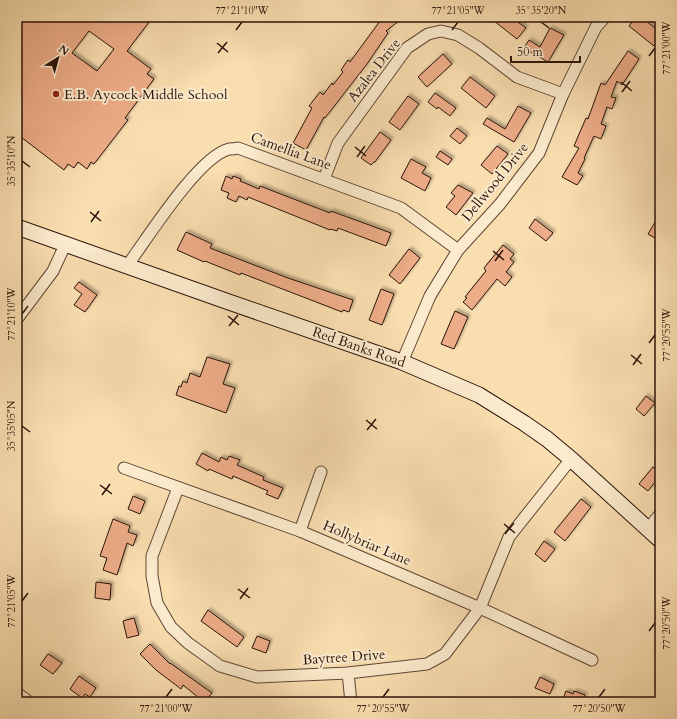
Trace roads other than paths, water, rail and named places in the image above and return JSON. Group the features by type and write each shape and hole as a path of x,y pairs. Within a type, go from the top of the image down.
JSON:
{"street":[{"name":"Dellwood Drive","path":"402,362 430,296 458,250 500,204 539,153 563,94 596,27 605,17"},
{"name":"Azalea Drive","path":"324,179 338,143 407,48 428,34 441,31 458,35 479,48 517,77 563,94"},
{"name":"Camellia Lane","path":"127,266 170,206 204,166 217,155 228,149 238,148 402,208 458,250"},
{"name":"Red Banks Road","path":"17,227 402,362 479,395 524,423 571,459 660,540"},
{"path":"17,319 53,271 65,245"},
{"name":"Baytree Drive","path":"178,488 152,556 152,576 157,604 171,627 188,643 220,666 257,677 348,673 427,664 445,654 480,608 509,537 571,459"},
{"name":"Hollybriar Lane","path":"124,468 300,531 480,608 592,660"},
{"path":"300,531 321,472"},
{"path":"648,529 660,514"},
{"path":"348,673 351,702"},
{"path":"17,693 29,702"}],"place":[{"name":"E.B. Aycock Middle School","path":"56,94"}]}
